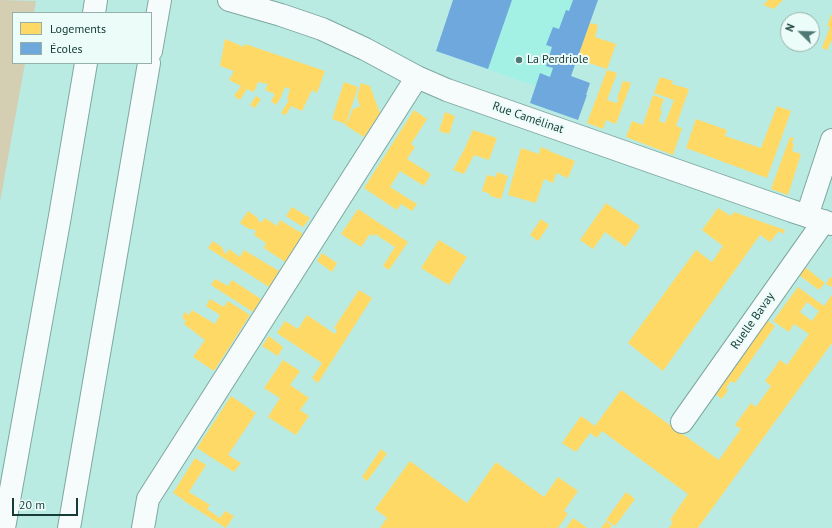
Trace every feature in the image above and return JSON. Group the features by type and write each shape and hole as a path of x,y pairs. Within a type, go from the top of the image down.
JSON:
{"main road":[{"path":"94,12 96,0"},
{"path":"152,45 160,0"},
{"name":"Rue Camélinat","path":"229,0 322,29 365,49 417,77 447,90 821,220"},
{"path":"4,528 86,64"},
{"path":"68,528 149,64"},
{"path":"143,528 148,499 417,77"},
{"name":"Ruelle Bavay","path":"682,422 821,220 832,140"}],"shaded area":[{"path":"0,0 36,1 34,12 12,12 12,64 25,64 0,202"},
{"name":"La Perdriole","path":"454,0 598,0 558,113 530,103 535,86 436,51"}],"building: Logements":[{"path":"768,0 783,0 774,9 763,5"},
{"path":"832,13 832,40 827,50 822,48 830,27 827,26"},
{"path":"590,23 598,25 595,37 616,44 607,69 577,59"},
{"path":"225,39 244,47 245,44 325,71 317,93 312,90 302,111 291,106 286,115 281,113 289,100 287,99 290,89 285,87 276,105 271,101 275,94 265,90 268,84 258,82 254,92 247,89 240,100 234,96 241,86 229,80 234,71 220,66"},
{"path":"607,70 617,73 607,100 617,103 623,81 631,83 616,124 606,120 603,129 587,123"},
{"path":"660,77 673,81 672,84 689,89 676,126 682,128 673,155 626,137 632,121 643,125 653,95 664,99 660,110 662,111 659,121 665,123 674,100 654,93"},
{"path":"344,82 358,87 346,124 332,119"},
{"path":"361,83 370,86 380,113 364,137 345,125 353,109 360,106 357,97"},
{"path":"256,96 261,99 255,108 250,105"},
{"path":"777,106 791,111 767,178 686,148 696,119 727,130 725,136 761,148"},
{"path":"414,110 427,119 411,144 415,147 407,159 431,174 424,186 400,171 390,187 417,204 412,211 401,204 397,210 364,188"},
{"path":"445,112 455,116 449,134 439,131"},
{"path":"473,130 497,138 489,160 474,155 464,174 453,170"},
{"path":"790,137 794,138 792,143 794,144 792,151 801,154 788,195 771,189"},
{"path":"541,147 575,161 568,178 556,173 553,183 544,179 536,203 508,195 521,148 539,154"},
{"path":"497,172 508,176 501,199 490,196 490,194 482,191 487,175 496,177"},
{"path":"606,203 640,226 626,247 605,232 593,249 580,240"},
{"path":"292,207 310,218 303,227 286,216"},
{"path":"718,208 731,216 734,212 785,230 783,234 779,231 770,242 760,235 663,371 628,343 696,250 712,262 723,246 702,230"},
{"path":"358,209 408,242 389,270 383,266 395,247 375,234 373,236 370,234 361,247 341,234"},
{"path":"248,211 258,218 258,221 262,222 265,218 277,226 280,220 303,234 285,262 264,248 266,243 254,235 256,231 249,229 240,223"},
{"path":"541,219 549,225 538,241 530,235"},
{"path":"439,240 467,257 449,285 421,268"},
{"path":"213,241 223,248 223,251 226,254 229,249 240,257 244,250 279,271 269,287 208,248"},
{"path":"322,253 337,263 332,272 317,261"},
{"path":"805,267 825,283 819,290 799,275"},
{"path":"830,277 832,278 831,287 826,284"},
{"path":"215,279 228,286 232,280 261,299 253,312 211,285"},
{"path":"798,287 824,306 832,295 832,343 698,528 669,528 673,522 670,520 688,494 602,431 597,438 590,433 576,452 562,443 581,416 595,426 621,390 719,460 741,429 735,425 751,403 756,407 771,386 765,381 780,360 787,365 809,334 794,324 789,332 773,321","holes":["807,302 819,311 812,321 800,312"]},
{"path":"359,290 372,298 318,383 312,378 322,363 277,333 285,321 298,329 307,315 335,334 337,330 334,328"},
{"path":"210,299 224,307 228,301 250,315 214,371 193,357 205,340 184,324 186,320 182,318 185,312 189,315 192,310 215,324 220,315 206,306"},
{"path":"767,320 775,326 735,383 731,381 726,388 728,390 722,399 715,394"},
{"path":"269,336 283,347 278,356 262,346"},
{"path":"283,360 300,371 290,385 309,398 300,410 309,416 296,435 268,417 280,398 264,388"},
{"path":"231,396 256,413 228,455 241,463 234,472 197,448"},
{"path":"381,449 387,454 367,481 362,477"},
{"path":"195,458 206,465 189,492 210,505 207,509 220,518 225,511 234,516 226,528 173,493"},
{"path":"410,461 467,503 496,462 544,497 558,477 578,491 564,511 568,514 558,528 380,528 387,518 375,509"},
{"path":"626,492 635,499 615,526 606,520"},
{"path":"573,518 582,524 587,528 566,528"},
{"path":"606,521 612,526 610,528 601,528"}],"building: Écoles":[{"path":"453,0 512,0 488,69 436,51"},
{"path":"573,0 598,0 571,76 590,83 578,120 530,103 540,73 550,77 553,68 546,66 552,47 546,45 553,27 559,29 566,10 569,11"}],"place":[{"name":"La Perdriole","path":"519,60"}]}
